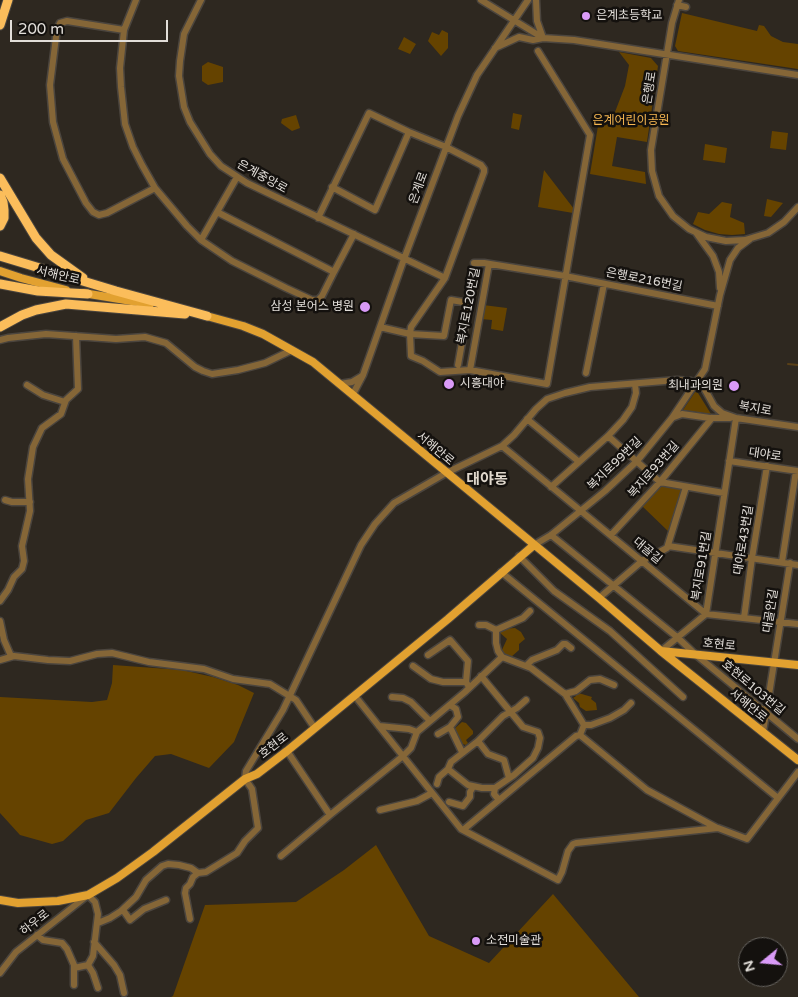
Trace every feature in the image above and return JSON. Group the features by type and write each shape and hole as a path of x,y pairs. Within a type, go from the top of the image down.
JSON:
{"highway":[{"path":"0,12 7,0"},
{"path":"0,25 7,0"},
{"path":"0,178 36,238 51,254 79,276 116,292"},
{"path":"0,195 4,202 4,218 0,226"},
{"path":"0,256 116,292 207,316"},
{"path":"0,284 38,291 88,294"},
{"path":"0,327 29,312 66,304 207,316"}],"main road":[{"name":"서해안로","path":"0,271 52,287 207,316 263,334 313,362 661,651 798,759"},
{"name":"호현로","path":"0,900 18,903 58,901 88,895 117,878 153,852 245,778 257,774 287,751 442,624 534,545"},
{"name":"호현로","path":"661,651 798,664"}],"street":[{"path":"136,0 124,30 120,68 125,124 133,147 155,188 187,226 201,240 232,261 312,300 318,300 322,296 354,234"},
{"name":"은계중앙로","path":"201,0 189,22 181,48 180,76 184,107 198,139 210,154 221,166 237,178 445,278"},
{"path":"480,0 544,38"},
{"name":"은계로","path":"353,394 362,375 446,147 477,75 528,0"},
{"path":"536,0 537,21 544,38"},
{"path":"678,2 686,8"},
{"name":"은행로","path":"678,2 666,55 652,150 652,175 659,196 678,220 694,232 722,241 750,239 762,235 779,226 798,207"},
{"path":"124,30 67,21 58,25 50,85 53,122 63,159 86,203 93,212 99,215 107,213 155,188"},
{"name":"은행로","path":"494,48 517,38 535,40 544,38 598,43 798,75"},
{"path":"318,218 369,114 446,147 480,165 485,170 445,278 411,327 411,356 425,362 440,372 470,370 547,384 590,135 538,51"},
{"path":"332,188 376,210 409,132"},
{"path":"201,240 237,178"},
{"path":"217,212 334,272"},
{"path":"694,232 713,256 719,272 720,295"},
{"path":"190,920 185,893 193,877 198,873 206,872 237,853 245,841 258,828 252,789 245,778 246,771 290,696 361,545 375,524 394,503 502,446 547,399 590,387 684,380 696,383 705,369 720,295 731,257 738,248 750,239"},
{"path":"474,263 489,264"},
{"name":"복지로120번길","path":"470,370 489,264 565,276"},
{"name":"은행로216번길","path":"565,276 718,306"},
{"path":"586,374 604,284"},
{"path":"380,327 410,334 444,336 451,300 469,304 458,365"},
{"path":"0,340 46,334 116,339 139,336 152,338 170,346 203,372 212,374 265,363 292,350"},
{"path":"0,601 23,566 22,546 29,518 30,502 28,474 33,447 42,428 61,414 65,402 79,387 76,336"},
{"path":"340,384 352,382 362,375"},
{"name":"복지로99번길","path":"534,545 551,535 637,461 672,418 696,383"},
{"name":"복지로","path":"696,383 704,388 719,411 736,418 798,427"},
{"path":"551,487 623,420 632,406 636,393 635,384"},
{"path":"27,385 43,395 65,402"},
{"path":"672,418 682,414 712,418 736,418"},
{"name":"복지로93번길","path":"611,535 660,482 712,418"},
{"name":"복지로91번길","path":"661,651 706,614 736,418"},
{"path":"527,419 578,461"},
{"path":"608,436 660,482 724,493"},
{"name":"대골길","path":"502,446 706,614"},
{"name":"대야로","path":"729,461 797,471"},
{"name":"대야로43번길","path":"744,618 767,466"},
{"path":"782,562 797,471"},
{"path":"599,598 642,561 667,548 686,487"},
{"path":"5,500 30,502"},
{"name":"호현로103번길","path":"551,535 677,637 798,739"},
{"path":"668,546 798,565"},
{"path":"519,556 554,591 610,631 683,697"},
{"name":"대골안길","path":"775,662 790,564"},
{"path":"501,572 778,798"},
{"path":"496,630 523,618 530,611"},
{"path":"706,614 798,624"},
{"path":"0,621 11,656"},
{"path":"479,625 486,625 496,630"},
{"path":"496,630 496,643 502,657 526,666 565,694 584,725"},
{"path":"428,655 450,640 468,661 468,685"},
{"path":"526,666 532,660 556,650 563,644 571,648"},
{"path":"0,660 11,656 66,661 100,654 116,654 149,662 204,669 237,680 268,683 296,700 314,727"},
{"path":"281,856 403,756 411,748 416,732 450,705 468,685 502,657"},
{"path":"763,732 775,662"},
{"path":"413,666 431,679 468,685"},
{"path":"448,770 473,787 495,788 532,758 538,748 540,738 538,732 523,727 481,676"},
{"path":"565,694 576,691 590,680 600,679 614,684"},
{"path":"355,696 463,830 558,880 568,851 576,843 718,828"},
{"path":"392,697 403,698 411,702 430,721"},
{"path":"437,784 439,776 448,770 451,762 478,741 509,711 518,708 526,700"},
{"path":"584,725 591,725 610,718 624,710 631,703"},
{"path":"438,734 450,727 458,717 456,709 450,705"},
{"path":"463,830 576,736 580,735 584,725"},
{"path":"379,726 402,728 416,732"},
{"path":"450,727 462,752"},
{"path":"580,735 647,790 718,828 747,839 798,772"},
{"path":"478,741 488,754 504,760 509,778"},
{"path":"287,751 330,815"},
{"path":"449,802 463,806 470,797 473,787"},
{"path":"495,788 494,794 499,800"},
{"path":"380,810 417,801 432,793"},
{"path":"98,923 122,910 136,897 146,880 162,866 168,864 179,865 191,868 198,873"},
{"path":"74,968 88,965 93,956 98,914 95,902 88,895"},
{"name":"하우로","path":"0,972 16,952 88,895"},
{"path":"122,910 130,920 144,909 166,900"},
{"path":"37,935 43,940 62,943 71,956 74,968 74,985"},
{"path":"94,942 120,975 124,993"},
{"path":"88,965 93,972 98,988"}],"green space":[{"path":"682,13 757,31 759,25 764,26 771,36 783,42 798,44 798,69 678,51 675,46"},
{"path":"442,30 448,33 448,48 441,56 428,41 432,32 439,35"},
{"path":"404,37 416,44 410,54 398,49"},
{"name":"은계어린이공원","path":"619,52 651,58 658,66 647,142 617,137 612,166 645,172 646,184 590,174 600,114 615,112 625,86 629,65"},
{"path":"208,62 223,67 223,82 208,85 202,81 202,66"},
{"path":"513,113 522,115 519,130 511,128"},
{"path":"296,115 300,128 292,131 281,123 282,119"},
{"path":"772,131 788,133 786,150 770,148"},
{"path":"705,144 727,148 725,163 703,160"},
{"path":"544,170 574,209 573,213 538,207"},
{"path":"767,199 783,203 771,217 764,216"},
{"path":"722,202 732,204 730,217 744,223 745,234 719,234 693,224 698,212 709,214"},
{"path":"483,305 507,308 503,331 491,329 492,320 481,319"},
{"path":"695,392 698,393 711,414 683,410"},
{"path":"661,485 684,488 669,532 642,506"},
{"path":"515,628 521,632 525,639 519,644 519,650 510,658 501,652 507,639 499,632 503,629"},
{"path":"113,665 182,670 213,677 238,685 254,693 234,742 209,768 171,754 155,756 109,813 86,820 63,841 52,844 20,835 0,813 0,697 92,702 107,700 112,683"},
{"path":"575,692 592,697 591,699 596,703 597,710 586,711 580,707 579,703 573,698 576,696"},
{"path":"462,722 466,723 473,731 473,734 466,740 468,743 466,745 463,744 454,729"},
{"path":"376,845 429,936 489,963 553,894 639,997 171,997 173,996 205,905 296,902 344,870"}],"waterway":[{"path":"788,364 798,365"}],"place":[{"name":"은계초등학교","path":"586,16"},
{"name":"삼성 본어스 병원","path":"365,307"},
{"name":"시흥대야","path":"449,384"},
{"name":"최내과의원","path":"734,386"},
{"name":"소전미술관","path":"476,941"}],"district":[{"name":"대야동","path":"487,480"}]}
